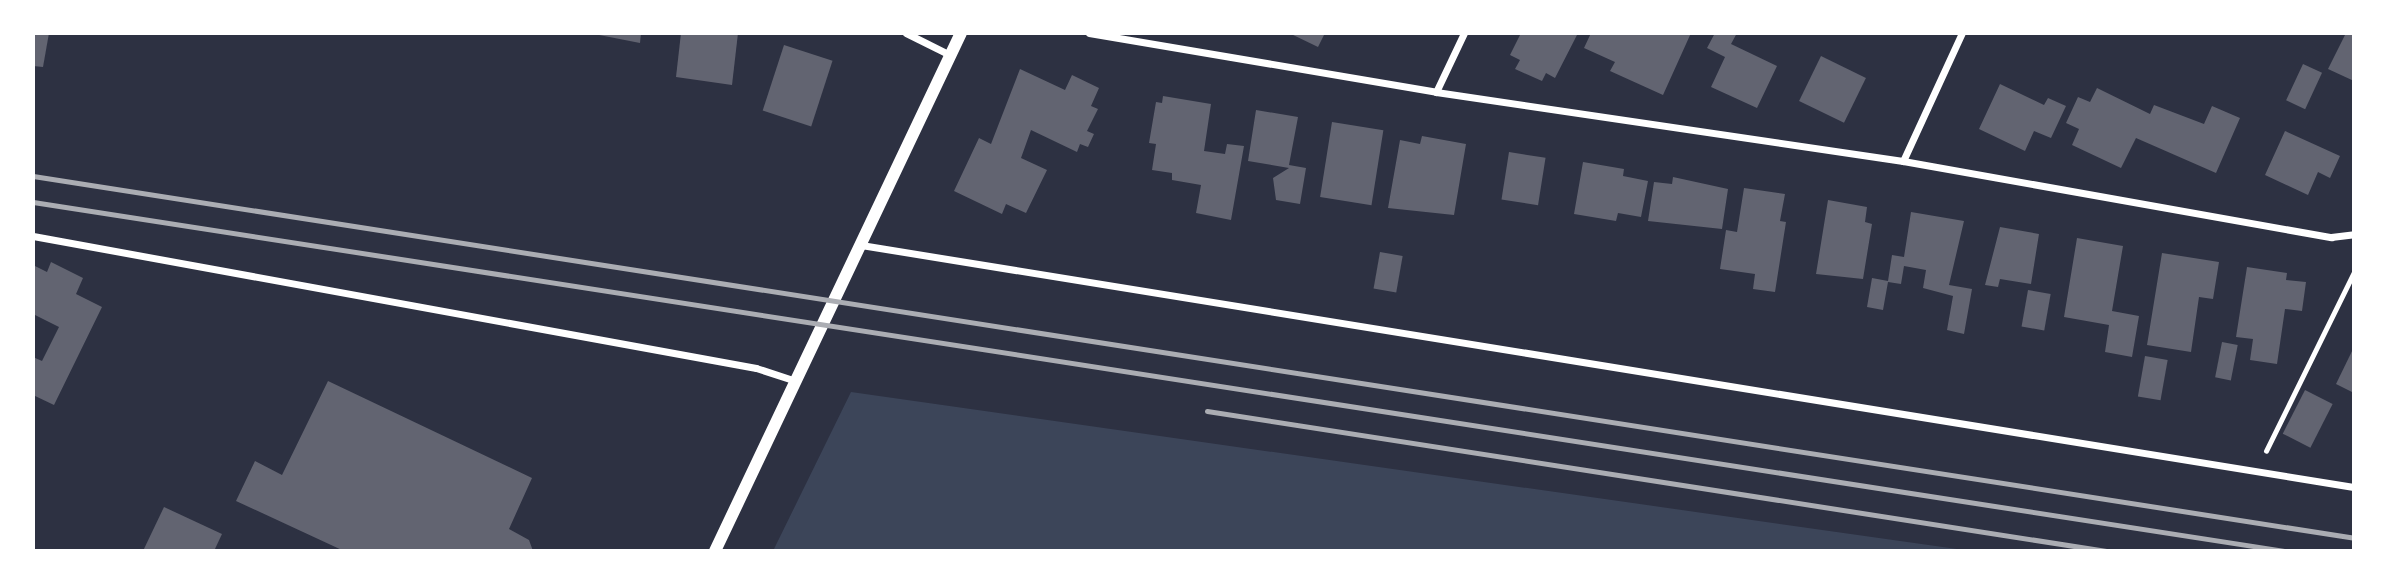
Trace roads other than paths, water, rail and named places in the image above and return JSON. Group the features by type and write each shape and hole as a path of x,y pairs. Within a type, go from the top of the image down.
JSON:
{"street":[{"path":"906,33 950,55"},
{"path":"715,551 961,33"},
{"path":"1089,33 1436,92 1903,161 2331,237 2354,234"},
{"path":"1436,92 1464,33"},
{"path":"1903,161 1962,33"},
{"path":"33,236 756,368 796,381"},
{"path":"861,245 2354,487"}],"railway":[{"path":"33,176 2354,538"},
{"path":"33,202 2284,551"},
{"path":"1207,411 2106,551"}]}
